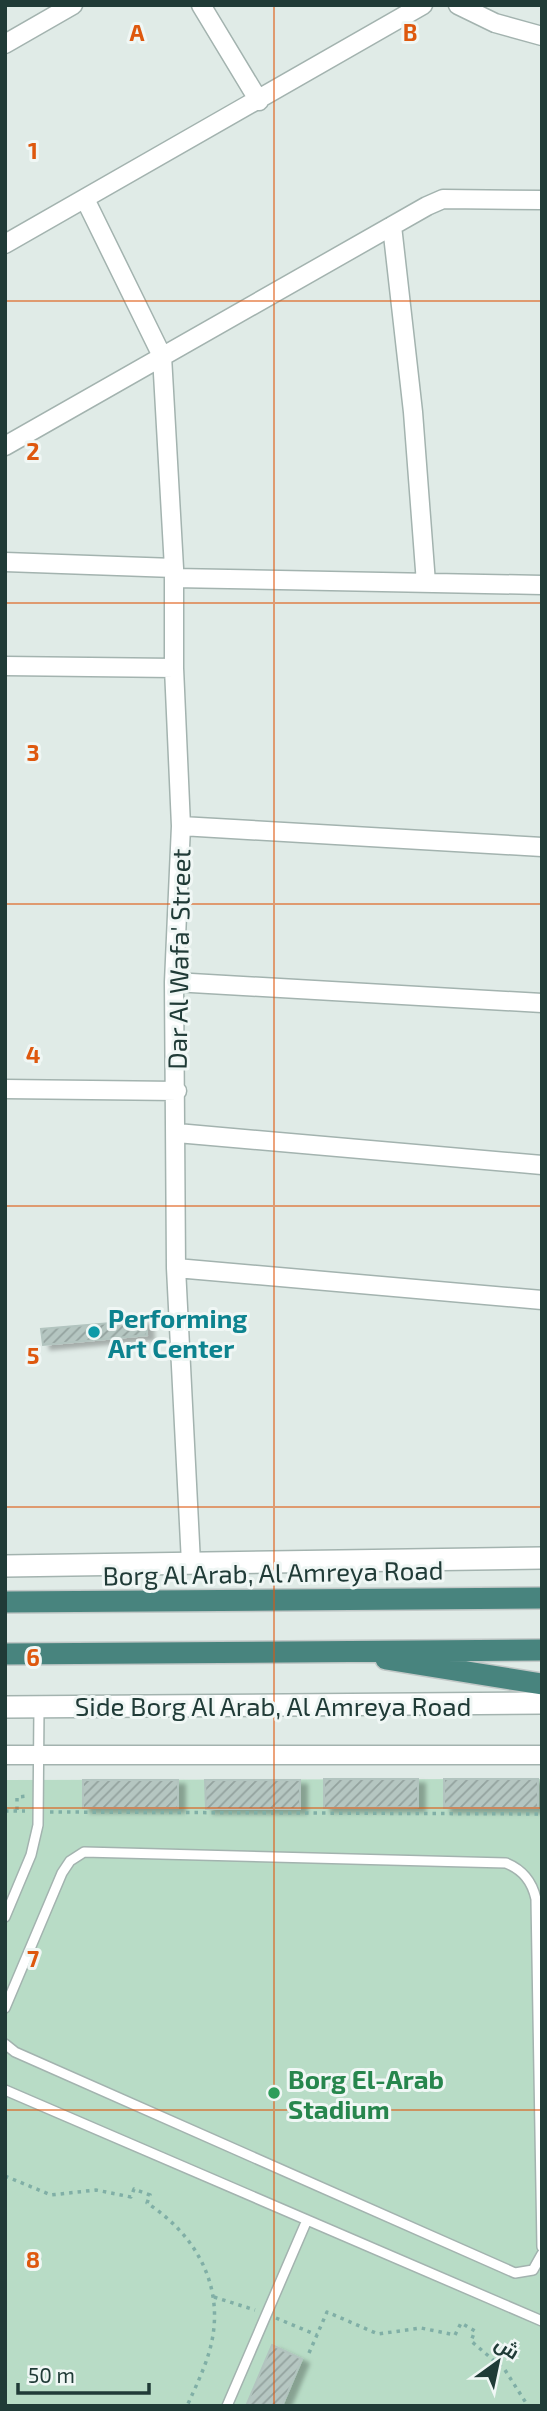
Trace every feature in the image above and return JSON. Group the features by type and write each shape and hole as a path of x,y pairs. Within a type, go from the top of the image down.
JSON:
{"highway":[{"name":"Borg Al Arab, Al Amreya Road","path":"5,1602 542,1598"},
{"path":"354,1650 431,1669 542,1684"},
{"path":"5,1654 542,1650"}],"street":[{"path":"5,44 74,5"},
{"path":"201,5 259,101"},
{"path":"5,244 423,5"},
{"path":"458,5 495,23 542,36"},
{"path":"85,199 162,356"},
{"path":"5,446 443,199 542,200"},
{"path":"392,226 414,422 426,583"},
{"name":"Dar Al Wafa' Street","path":"162,356 174,573 174,668 181,826 174,982 177,1091 176,1268 191,1563"},
{"path":"5,562 174,573 542,586"},
{"path":"5,666 174,668"},
{"path":"181,826 542,847"},
{"path":"174,982 542,1003"},
{"path":"5,1089 177,1091"},
{"path":"177,1133 542,1165"},
{"path":"176,1268 542,1300"},
{"path":"5,1566 542,1558"},
{"name":"Side Borg Al Arab, Al Amreya Road","path":"5,1707 542,1703"},
{"path":"5,1755 542,1755"}],"lane":[{"path":"5,1917 31,1855 40,1812 39,1707"},
{"path":"5,2008 61,1873 70,1861 84,1852 506,1863 523,1873 534,1889 536,1899 542,2247"},
{"path":"5,2044 15,2052 515,2273 533,2270 542,2254"},
{"path":"5,2090 542,2321"},
{"path":"227,2406 307,2220"}],"path":[{"path":"5,1811 542,1814"},
{"path":"5,2176 51,2195 96,2190 131,2197 134,2189 150,2195 146,2203 166,2216 188,2238 210,2281 215,2315 208,2358 187,2406"},
{"path":"309,2353 327,2312 377,2334 421,2328 455,2336 461,2323 475,2330 471,2341 505,2370 528,2406"}],"green space":[{"name":"Borg El-Arab Stadium","path":"542,1779 542,2406 5,2406 5,1780"}],"building":[{"name":"Performing Art Center","path":"146,1320 147,1335 43,1345 41,1329"},
{"path":"324,1779 418,1779 418,1807 324,1808"},
{"path":"444,1779 538,1779 538,1808 444,1808"},
{"path":"83,1780 178,1780 178,1808 83,1808"},
{"path":"205,1780 300,1780 300,1809 206,1809"},
{"path":"272,2345 302,2359 282,2406 246,2406"}],"place":[{"name":"Performing Art Center","path":"94,1332"},
{"name":"Borg El-Arab Stadium","path":"274,2093"}]}
